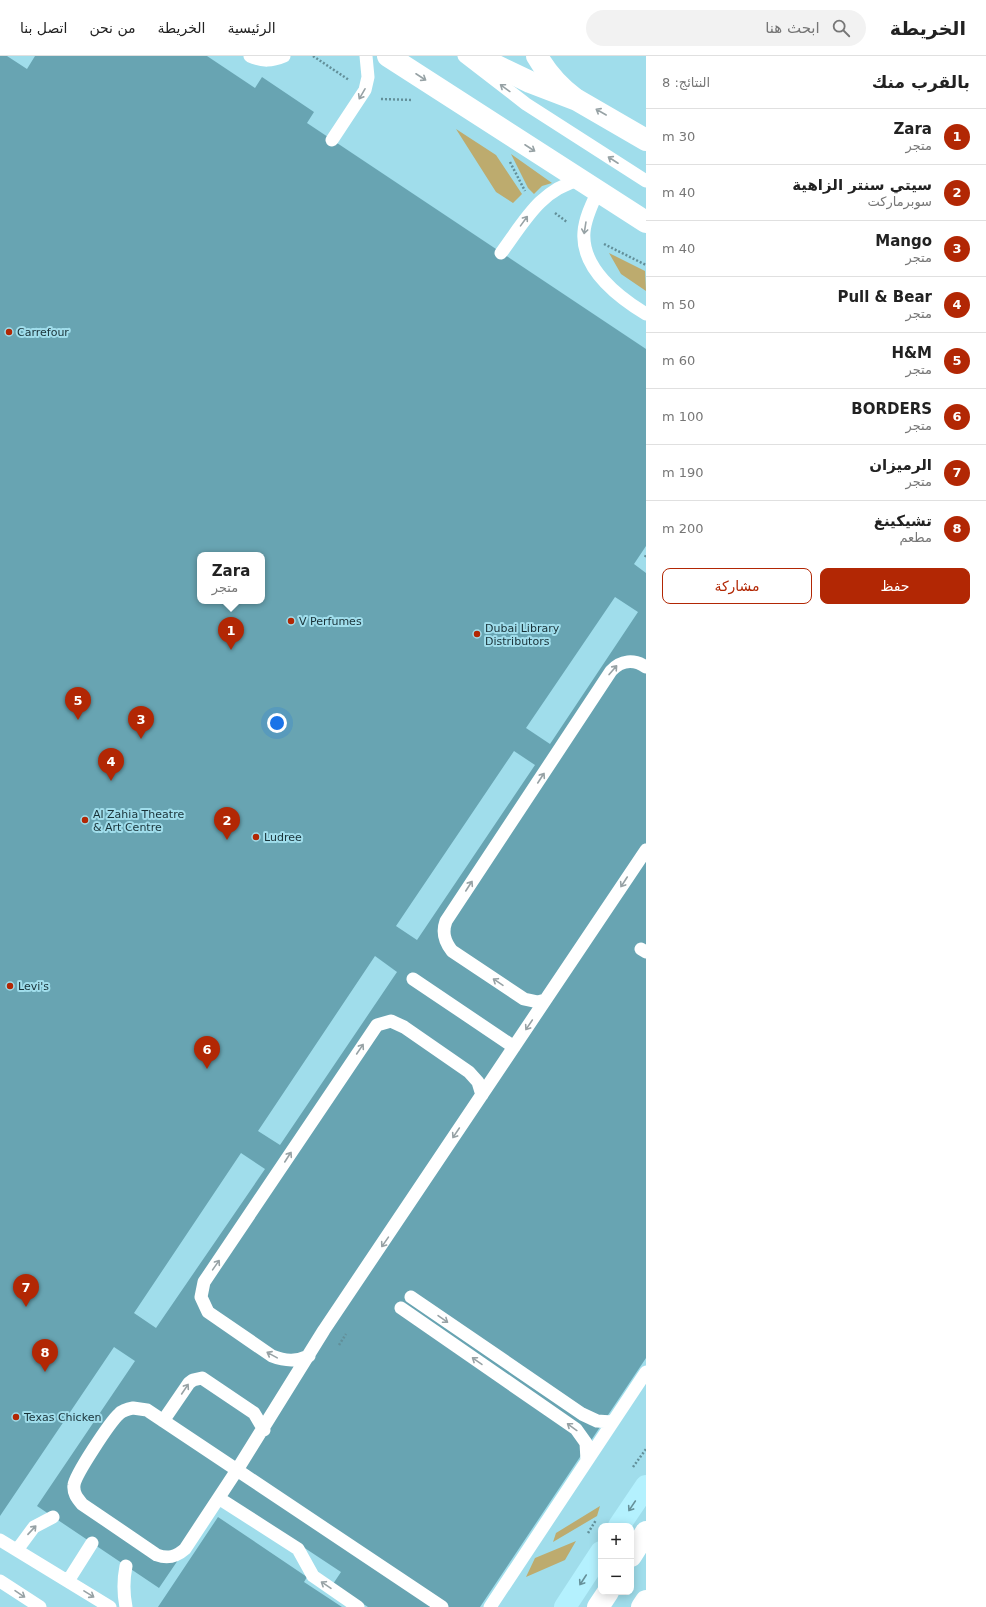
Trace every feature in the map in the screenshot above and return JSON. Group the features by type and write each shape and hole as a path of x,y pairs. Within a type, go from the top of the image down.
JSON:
{"main road":[{"path":"621,1523 646,1486"},
{"path":"565,1607 598,1557"}],"street":[{"path":"388,56 646,222"},
{"path":"476,56 535,84 577,100"},
{"path":"537,56 545,70 559,86 577,100 646,140"},
{"path":"634,1551 646,1532"},
{"path":"598,1607 606,1595"},
{"path":"642,1607 646,1601"}],"lane":[{"path":"250,56 262,61 274,60 284,56"},
{"path":"332,140 365,90 368,77 366,56"},
{"path":"464,56 526,104 646,181"},
{"path":"501,252 538,202 557,188 579,180"},
{"path":"598,191 586,218 583,233 586,252 595,269 624,299 646,314"},
{"path":"545,1000 538,1002 524,999 452,951 445,940 444,927 446,921 611,671 616,665 630,661 646,667"},
{"path":"442,1607 238,1470 163,1421 140,1408 126,1409 120,1413 77,1474 74,1487 78,1499 157,1555 164,1558 180,1554 238,1470 309,1356 646,850"},
{"path":"412,979 514,1047"},
{"path":"309,1356 302,1359 279,1359 265,1352 208,1312 200,1298 204,1282 377,1026 391,1021 404,1027 470,1072 478,1082 482,1095"},
{"path":"411,1297 582,1414 596,1420 612,1422"},
{"path":"401,1308 576,1429 586,1443 587,1460"},
{"path":"491,1607 646,1372"},
{"path":"163,1421 189,1383 193,1380 202,1378 254,1413 264,1430"},
{"path":"491,1607 646,1386"},
{"path":"220,1499 298,1549 313,1576 358,1607"},
{"path":"17,1550 34,1527 53,1517"},
{"path":"0,1540 110,1607"},
{"path":"68,1581 92,1543"},
{"path":"126,1566 123,1580 123,1594 126,1607"},
{"path":"0,1581 40,1607"}],"path":[{"path":"314,56 382,100 414,100"},
{"path":"508,157 526,193 583,233 646,265"},
{"path":"632,1468 646,1449"},
{"path":"588,1533 600,1513"}],"shaded area":[{"path":"456,129 496,155 522,194 513,203 496,192"},
{"path":"511,154 552,183 542,186 534,194 528,188"},
{"path":"609,253 645,271 646,291 621,274"},
{"path":"600,1506 597,1516 553,1542 556,1533"},
{"path":"576,1541 565,1560 526,1577 535,1558"}],"building":[{"path":"0,56 7,56 27,69 35,56 207,56 255,88 262,77 314,112 307,123 646,349 646,546 634,564 646,573 646,1358 480,1607 368,1607 333,1584 341,1572 223,1494 159,1588 37,1506 135,1361 114,1347 0,1516","holes":["615,597 638,612 550,744 526,728","514,751 535,765 417,940 396,926","375,956 397,972 280,1145 258,1131","241,1153 265,1169 156,1328 134,1313"]},
{"path":"218,1517 307,1577 304,1582 342,1607 158,1607"}],"place":[{"name":"Carrefour","path":"9,332"},
{"name":"V Perfumes","path":"291,621"},
{"name":"Dubai Library Distributors","path":"477,634"},
{"name":"Zara","path":"231,650"},
{"name":"H&M","path":"78,720"},
{"name":"Mango","path":"141,739"},
{"name":"Pull & Bear","path":"111,781"},
{"name":"Al Zahia Theatre & Art Centre","path":"85,820"},
{"name":"Ludree","path":"256,837"},
{"name":"سيتي سنتر الزاهية","path":"227,840"},
{"name":"Levi's","path":"10,986"},
{"name":"BORDERS","path":"207,1069"},
{"name":"الرميزان","path":"26,1307"},
{"name":"تشيكينغ","path":"45,1372"},
{"name":"Texas Chicken","path":"16,1417"}]}
